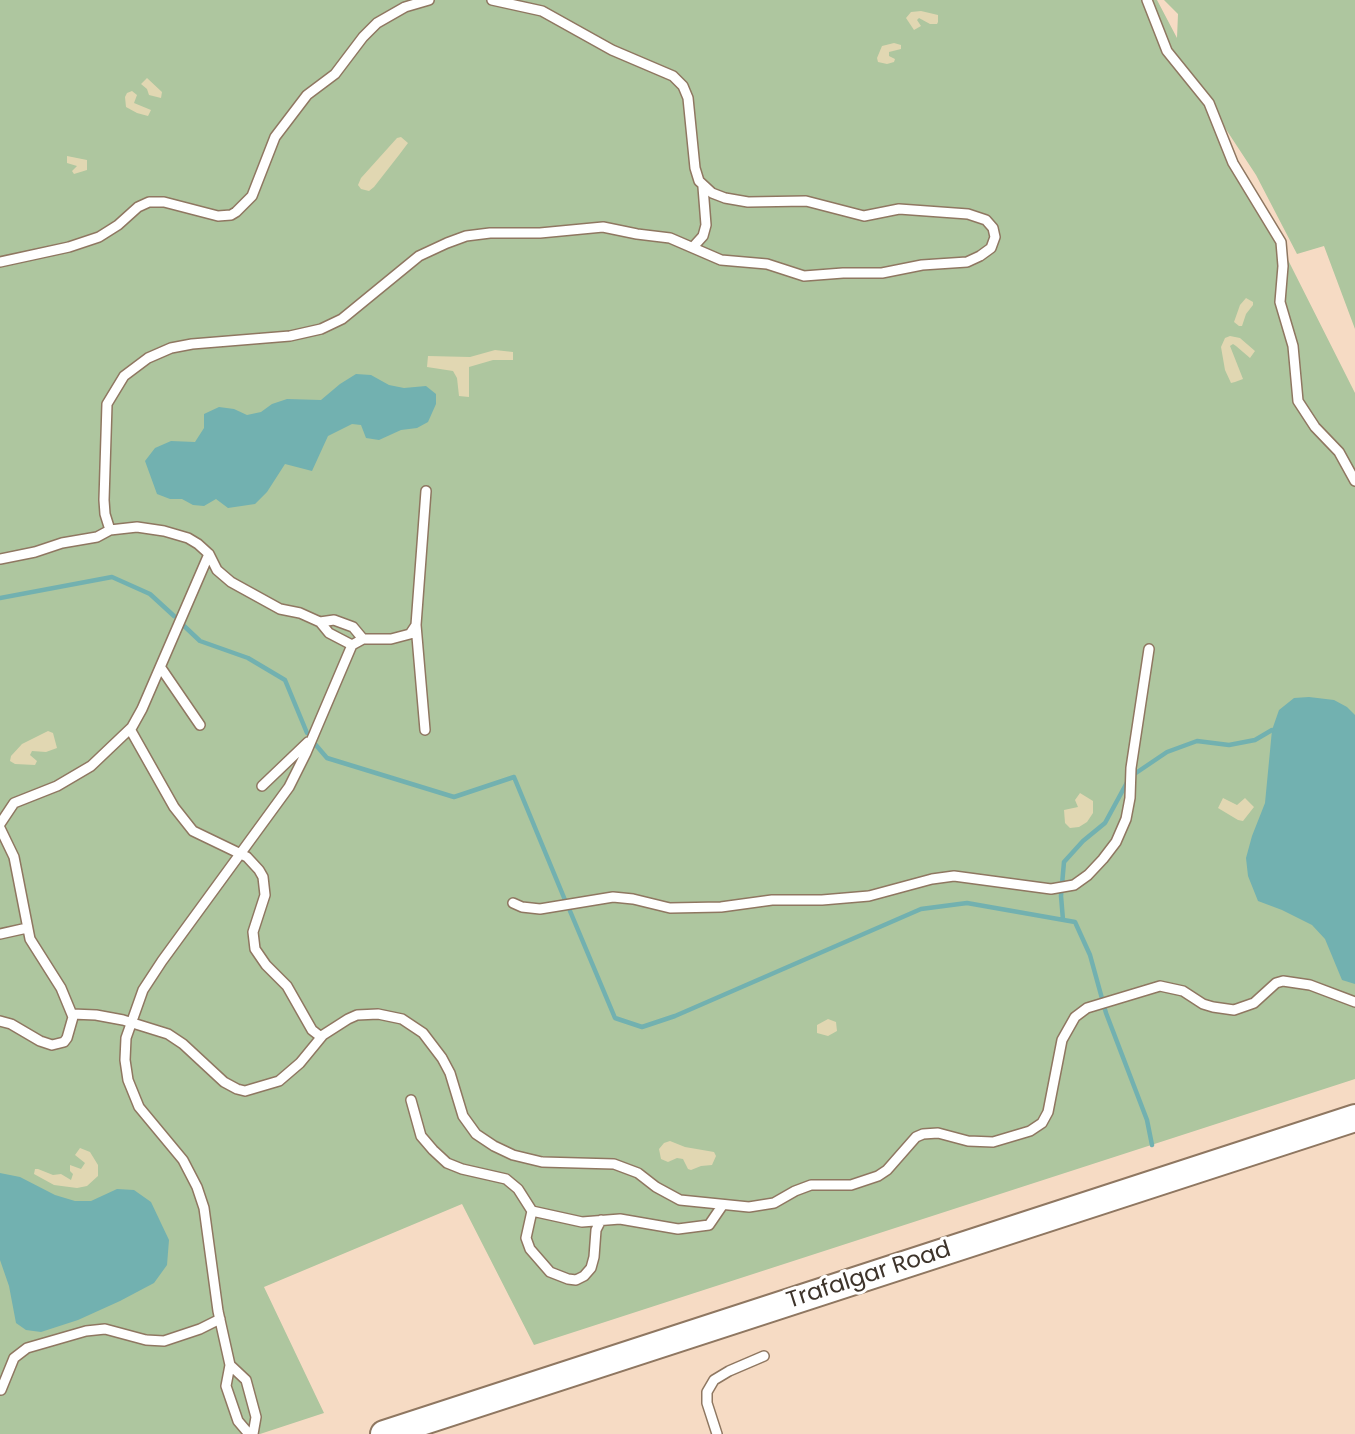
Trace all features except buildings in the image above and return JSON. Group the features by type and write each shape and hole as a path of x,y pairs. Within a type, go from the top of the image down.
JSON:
{"main road":[{"name":"Trafalgar Road","path":"384,1434 1355,1118"}],"lane":[{"path":"0,262 69,247 99,237 138,207 149,202 164,202 218,216 236,212 252,196 275,137 307,95 335,74 377,23 405,7 429,0"},
{"path":"110,530 104,500 107,404 124,376 161,351 192,344 268,339 321,329 342,318 419,256 466,236 603,227 662,236 722,260 767,264 804,276 882,273 928,264 967,262 991,248 995,237 993,228 986,220 968,214 899,209 859,215 796,200 748,202 712,193 699,181 692,155 688,98 683,86 673,76 615,52 542,11 492,0"},
{"path":"1147,0 1167,51 1209,103 1231,159 1281,242 1283,266 1280,302 1293,346 1298,401 1315,427 1339,452 1355,481"},
{"path":"693,247 703,236 706,225 703,186"},
{"path":"425,730 416,625 426,491"},
{"path":"0,559 97,537 110,530 136,527 164,531 188,538 209,554 216,570 231,582 280,609 300,613 320,622 329,633 352,645"},
{"path":"0,1021 12,1024 52,1045 64,1042 72,1024 72,1014 61,988 34,947 27,928 14,857 0,826 14,803 57,786 91,766 130,729 161,668 209,554"},
{"path":"320,622 334,620 354,627 363,639"},
{"path":"230,1364 246,1380 256,1417 251,1434 237,1420 226,1386 230,1364 220,1319 204,1208 197,1186 183,1160 139,1107 128,1080 126,1038 144,990 162,961 289,788 352,645 363,639 391,639 410,634 416,625"},
{"path":"513,903 540,909 613,897 670,908 721,907 764,901 869,896 932,879 954,876 1051,889 1074,885 1103,859 1116,842 1126,819 1149,649"},
{"path":"161,668 200,725"},
{"path":"130,729 174,807 193,831 241,853 259,870 265,886 263,904 253,932 255,949 265,965 287,986 312,1030 321,1037"},
{"path":"262,786 312,739"},
{"path":"0,934 27,928"},
{"path":"72,1014 96,1015 131,1022 176,1038 224,1082 245,1091 279,1081 300,1063 321,1037 356,1015 378,1014 402,1019 423,1033 442,1058 450,1073 463,1116 476,1134 494,1146 513,1155 542,1162 614,1164 638,1173 656,1188 680,1200 722,1206 767,1205 802,1188 858,1184 887,1170 916,1137 923,1134 938,1133 968,1141 993,1142 1030,1130 1042,1122 1048,1112 1062,1040 1075,1017 1087,1008 1160,986 1183,990 1203,1004 1234,1010 1254,1003 1283,981 1310,985 1355,1002"},
{"path":"411,1100 421,1136 447,1163 506,1180 518,1189 532,1211 526,1238 530,1249 550,1272 576,1280 584,1276 591,1268 594,1237 601,1220"},
{"path":"532,1211 582,1222 620,1219 678,1229 709,1225 722,1206"},
{"path":"1,1390 14,1358 27,1348 86,1331 105,1329 146,1340 164,1341 220,1319"},
{"path":"717,1434 707,1403 707,1392 714,1380 742,1364 764,1356"}],"green space":[{"path":"0,0 1157,0 1177,38 1178,14 1164,0 1355,0 1355,329 1324,246 1297,254 1256,175 1210,105 1355,393 1355,1079 534,1345 462,1204 264,1287 324,1413 260,1434 0,1434"}],"sand":[{"path":"911,12 938,15 937,24 930,24 919,18 917,20 921,26 914,30 906,18"},
{"path":"894,43 901,45 901,49 889,52 889,56 895,59 894,62 878,62 882,46"},
{"path":"147,78 162,92 161,98 149,95 141,84"},
{"path":"132,91 137,95 134,103 151,110 148,116 126,107 125,97"},
{"path":"401,137 408,143 399,155 374,187 369,191 361,189 358,185 361,178 397,138"},
{"path":"67,156 87,160 87,170 74,174 72,171 77,166 67,163"},
{"path":"1246,298 1253,302 1253,305 1242,326 1239,326 1234,322 1240,305"},
{"path":"1225,338 1240,338 1255,351 1250,358 1233,344 1230,346 1243,379 1231,383 1225,370 1221,347"},
{"path":"495,350 513,352 513,360 493,360 469,367 469,397 459,396 457,378 453,371 427,367 428,356 470,357"},
{"path":"48,731 53,733 57,748 46,752 32,751 30,755 37,761 35,765 15,764 10,761 22,744"},
{"path":"1080,793 1093,801 1093,813 1087,822 1070,828 1065,823 1064,810 1078,807 1075,800"},
{"path":"1223,798 1237,805 1245,798 1254,807 1243,821 1238,820 1218,808"},
{"path":"828,1019 836,1022 837,1031 828,1036 817,1033 817,1025"},
{"path":"670,1141 685,1147 714,1152 716,1156 712,1165 691,1170 683,1159 677,1158 668,1162 661,1159 659,1149"},
{"path":"80,1148 90,1152 98,1165 98,1176 87,1186 77,1188 54,1185 34,1174 35,1169 38,1169 53,1175 61,1174 71,1180 73,1174 70,1165 81,1169 85,1163 75,1155"}],"water":[{"path":"356,374 371,375 389,385 404,388 426,386 436,394 436,404 428,422 379,440 366,438 361,425 352,424 328,436 312,471 285,464 267,492 255,504 228,508 216,499 204,506 193,505 182,499 170,499 157,494 145,461 155,448 171,441 195,442 204,428 204,414 219,407 234,409 247,415 261,412 272,404 287,399 321,400"},
{"path":"1294,698 1334,700 1355,715 1355,984 1342,980 1325,939 1312,925 1258,901 1248,876 1246,858 1265,803 1272,730 1279,710"},
{"path":"0,1173 20,1177 55,1195 75,1201 91,1201 117,1189 134,1190 151,1202 169,1240 167,1265 154,1283 120,1301 78,1320 41,1332 26,1330 16,1323 9,1286 0,1260"}],"waterway":[{"path":"0,598 112,577 150,594 174,616"},
{"path":"182,624 200,641 248,658 285,680 307,733"},
{"path":"1063,920 1061,896 1064,862 1083,841 1105,823 1130,777 1167,752 1197,741 1229,745 1255,740 1272,730"},
{"path":"315,744 327,758 454,797 514,777 565,900"},
{"path":"570,911 615,1018 642,1027 675,1016 921,909 967,903 1075,922 1090,955 1106,1013 1147,1120 1152,1145"}]}
